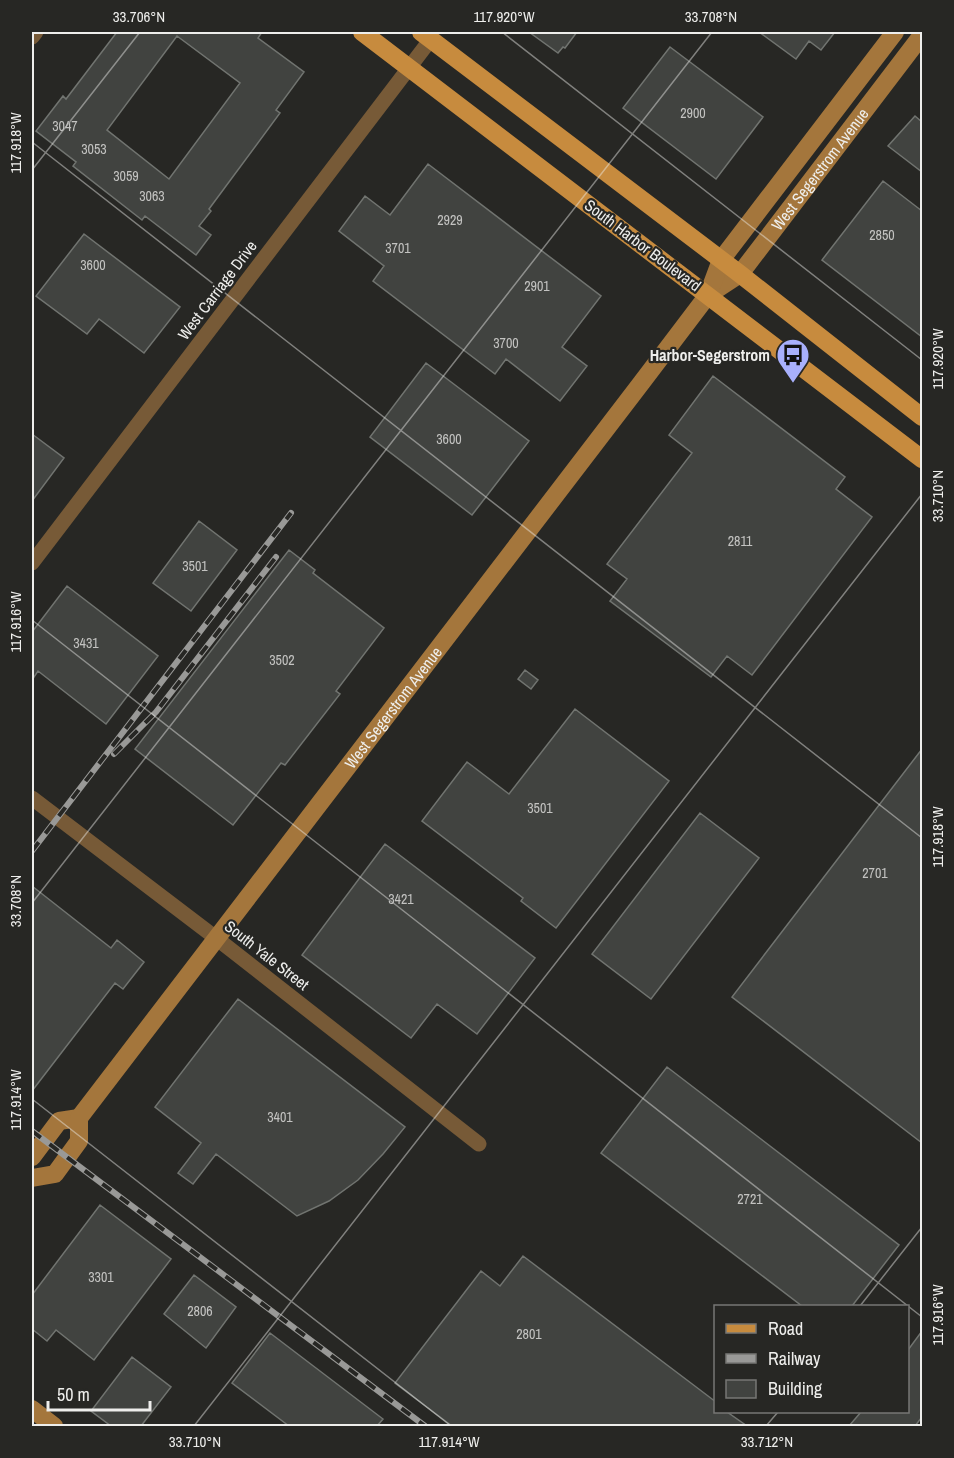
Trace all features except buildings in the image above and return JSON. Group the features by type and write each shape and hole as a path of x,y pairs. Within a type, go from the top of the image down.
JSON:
{"main road":[{"name":"South Harbor Boulevard","path":"362,32 922,459"},
{"name":"West Segerstrom Avenue","path":"32,1178 55,1173 79,1141 79,1118 708,295 721,260 895,32"},
{"path":"426,35 740,274 922,417"},
{"name":"West Segerstrom Avenue","path":"708,295 740,274 922,35"},
{"path":"32,1157 59,1121 79,1118"},
{"path":"32,1409 54,1426"}],"street":[{"path":"32,37 36,32"},
{"name":"West Carriage Drive","path":"32,563 409,67 426,35"},
{"name":"South Yale Street","path":"32,798 216,938 479,1144"}],"railway":[{"path":"32,851 291,513"},
{"path":"114,754 156,712 276,557"},
{"path":"32,1131 425,1426"}],"place":[{"name":"Harbor-Segerstrom","path":"793,384"}]}
